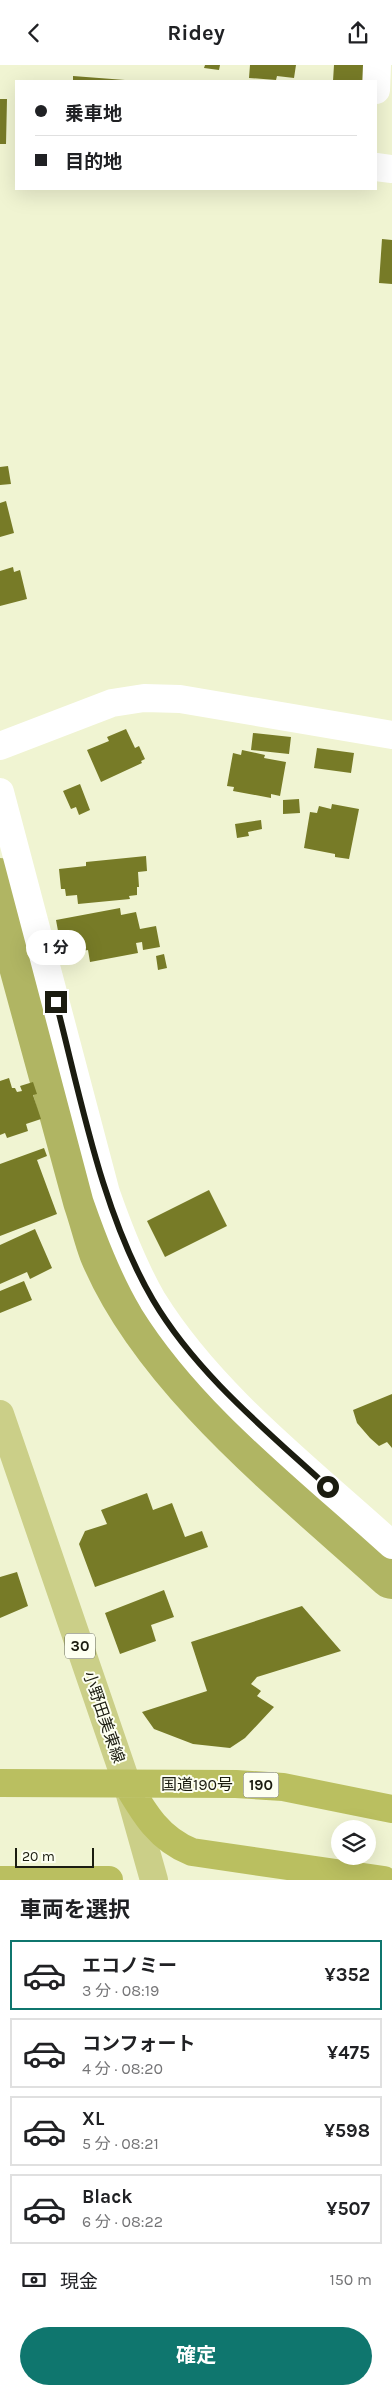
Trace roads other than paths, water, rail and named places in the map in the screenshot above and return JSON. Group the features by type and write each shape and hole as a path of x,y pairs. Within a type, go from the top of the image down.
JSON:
{"highway":[{"name":"国道190号","path":"0,1783 236,1783 283,1787 392,1809"},
{"path":"127,1784 156,1828 168,1840 192,1852 384,1880"},
{"path":"0,1879 109,1880"}],"main road":[{"name":"小野田美東線","path":"0,1414 127,1784 154,1880"}],"street":[{"path":"376,80 377,65"},
{"path":"377,167 392,169"},
{"path":"0,746 112,703 144,698 180,699 392,735"},
{"path":"0,792 106,1193 123,1240 153,1300 213,1379 392,1545"}],"waterway":[{"path":"0,882 87,1201 103,1252 126,1298 156,1343 191,1386 230,1427 312,1504 392,1575"}]}
